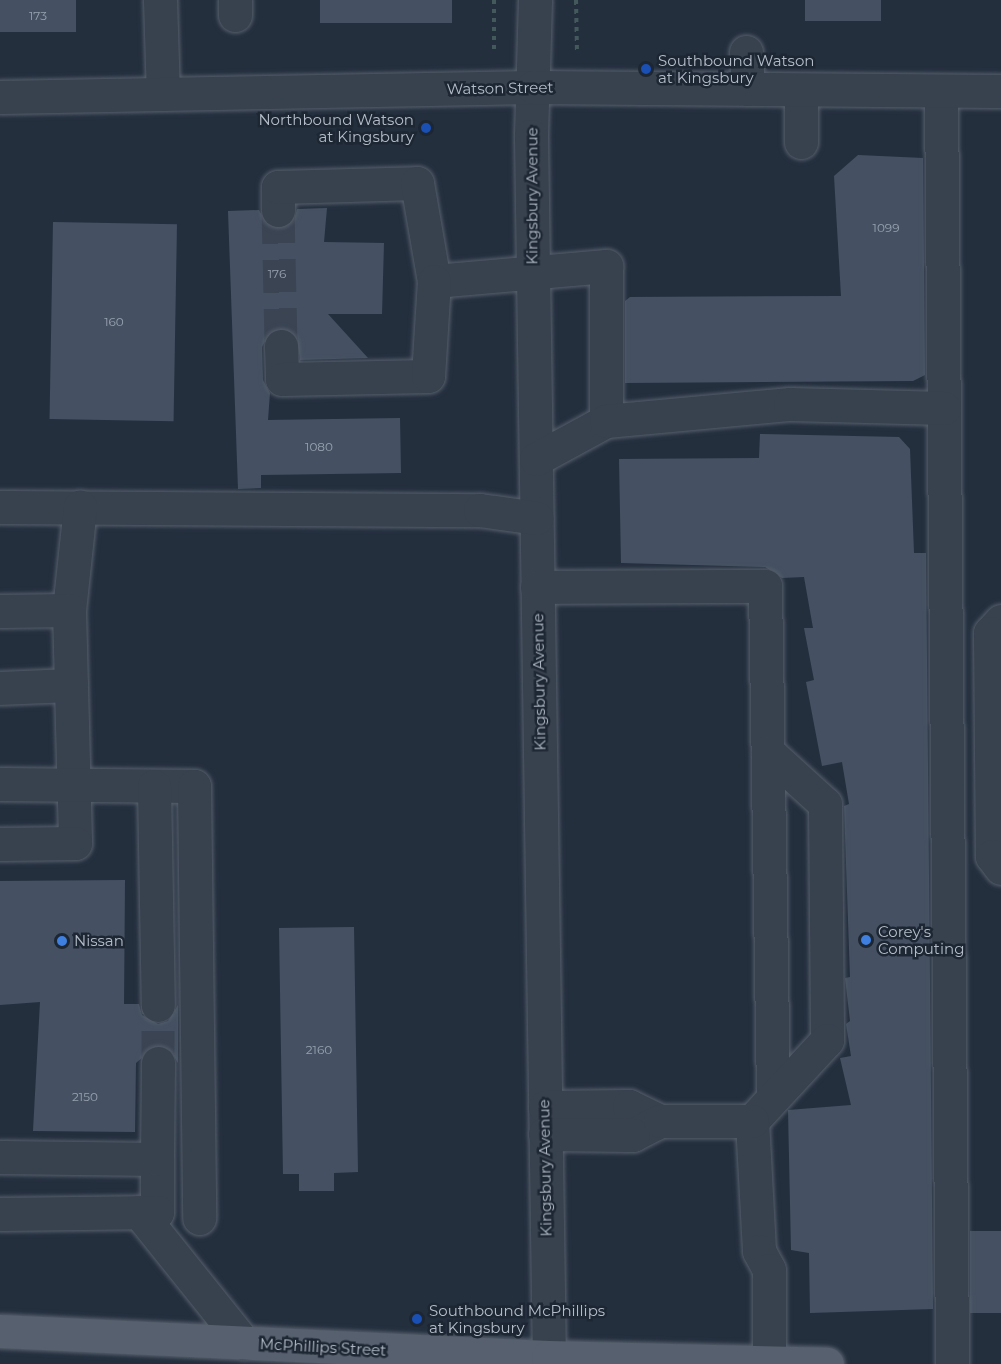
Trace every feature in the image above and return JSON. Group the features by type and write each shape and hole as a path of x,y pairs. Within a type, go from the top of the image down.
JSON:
{"main road":[{"name":"McPhillips Street","path":"0,1331 548,1361 827,1364"}],"street":[{"path":"160,0 163,94"},
{"name":"Kingsbury Avenue","path":"535,0 532,273 548,1361"},
{"path":"746,52 748,89"},
{"name":"Watson Street","path":"0,97 533,87 1001,91"},
{"path":"801,90 801,142"},
{"path":"941,92 952,1364"},
{"path":"278,199 417,183 434,281 428,376 282,379 281,346"},
{"path":"434,281 606,266 606,421"},
{"path":"536,459 606,421 790,404 944,408"},
{"path":"0,507 480,510 536,518"},
{"path":"0,844 75,843 69,610 80,507"},
{"path":"537,587 765,586 773,1095"},
{"path":"0,611 69,610"},
{"path":"1001,621 990,633 992,856 1001,868"},
{"path":"0,688 71,685"},
{"path":"758,1362 769,1270 759,1251 752,1121 773,1095 827,1040 825,804 768,752"},
{"path":"0,784 194,786 199,1218"},
{"path":"154,786 158,1005"},
{"path":"0,1214 157,1212 158,1063"},
{"path":"545,1121 633,1135 660,1121 752,1121"},
{"path":"0,1157 157,1158"},
{"path":"139,1212 244,1343"}],"path":[{"path":"494,0 494,54"},
{"path":"576,0 577,54"}],"building":[{"path":"0,0 76,0 76,32 0,32"},
{"path":"320,0 452,0 452,23 320,23"},
{"path":"805,0 881,0 881,21 805,21"},
{"path":"858,155 923,158 925,375 913,381 625,383 625,301 630,297 841,296 834,176"},
{"path":"327,208 324,242 384,243 382,314 328,314 368,358 300,360 297,336 281,327 271,330 262,347 263,380 270,393 268,420 400,418 401,473 261,475 261,488 238,489 228,211 259,210 268,226 279,229 294,220 297,209"},
{"path":"53,222 177,224 174,421 50,419"},
{"path":"760,434 899,437 910,449 914,553 926,553 933,1309 810,1313 809,1253 791,1250 788,1110 851,1105 840,1058 851,1056 846,1024 850,1021 845,978 850,977 844,806 849,804 842,762 822,766 806,682 814,680 804,628 813,628 804,577 782,578 765,567 621,563 619,459 759,458"},
{"path":"125,880 124,1004 139,1004 142,1015 158,1024 168,1021 178,1005 178,1063 168,1047 158,1044 136,1063 135,1132 33,1131 40,1002 0,1005 0,881"},
{"path":"354,927 358,1172 334,1173 334,1191 299,1191 299,1174 283,1174 279,928"},
{"path":"970,1231 1001,1231 1001,1313 970,1313"}],"tunnel":[{"path":"278,210 281,346"},
{"path":"158,1005 158,1063"}],"place":[{"name":"Southbound Watson at Kingsbury","path":"646,69"},
{"name":"Northbound Watson at Kingsbury","path":"426,128"},
{"name":"Corey's Computing","path":"866,940"},
{"name":"Nissan","path":"62,941"},
{"name":"Southbound McPhillips at Kingsbury","path":"417,1319"}]}
